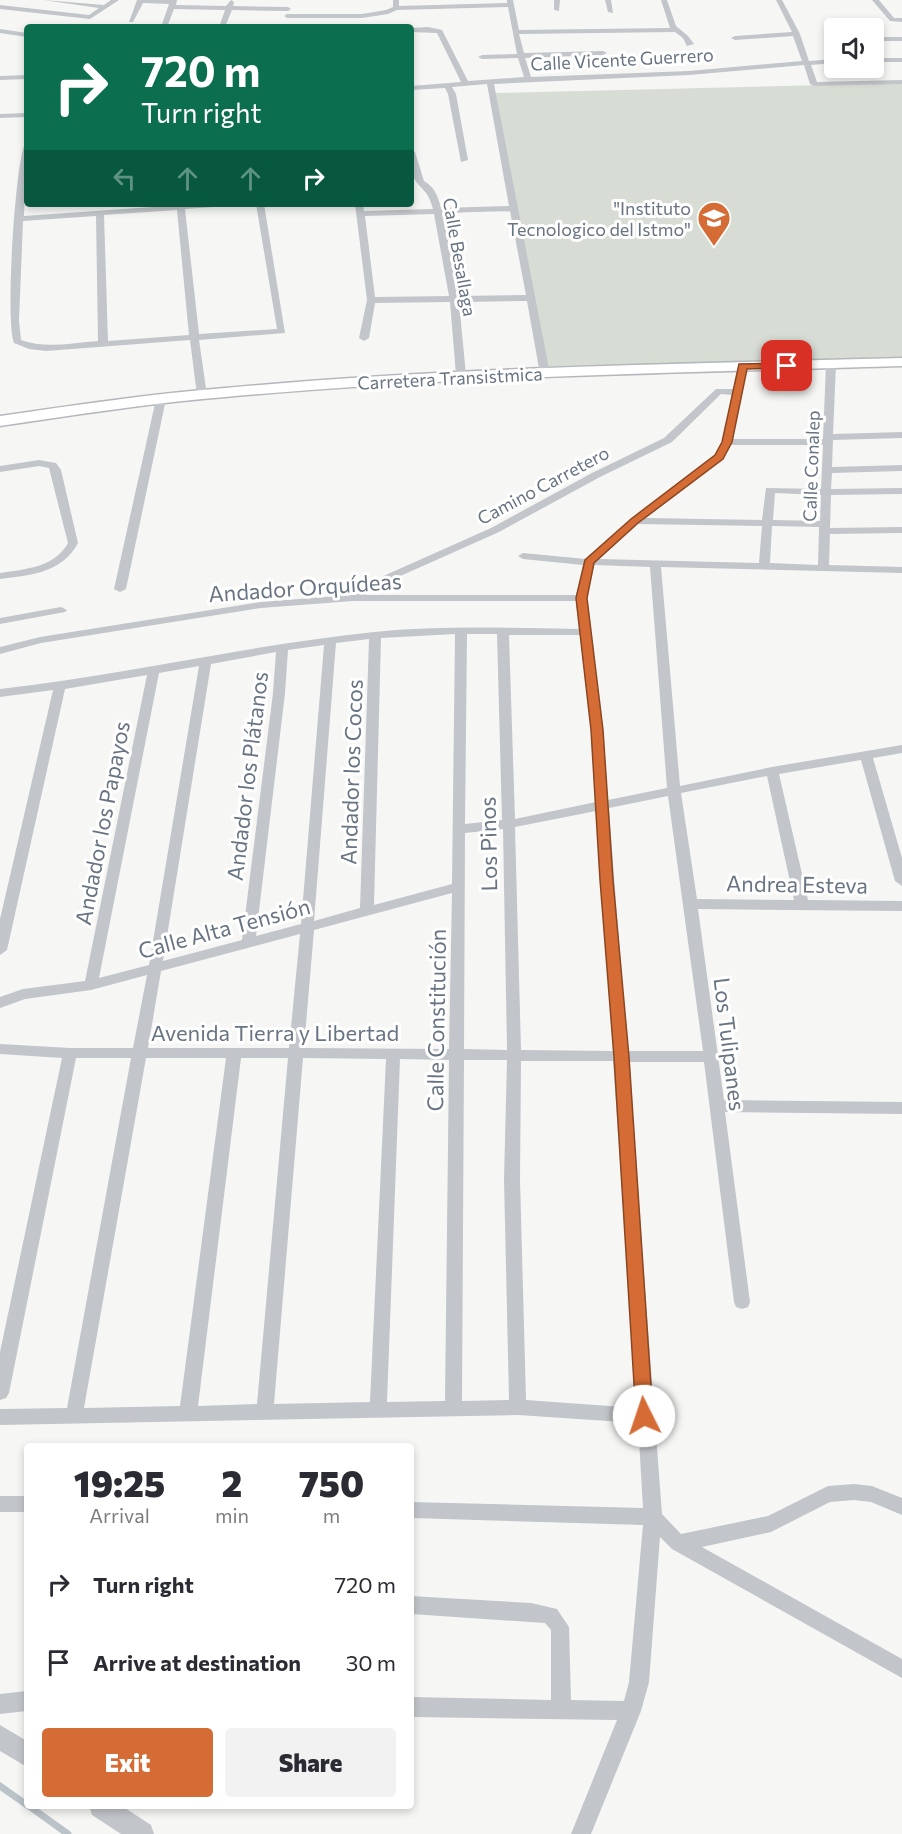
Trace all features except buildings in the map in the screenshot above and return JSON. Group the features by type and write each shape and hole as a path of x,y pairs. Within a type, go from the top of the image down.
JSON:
{"main road":[{"name":"Carretera Transistmica","path":"0,421 161,399 461,375 902,362"}],"street":[{"path":"0,7 10,0"},
{"path":"46,0 105,7"},
{"path":"87,24 90,18 116,0"},
{"path":"131,21 140,0 231,4 288,12 334,11 378,15 387,13 396,4 510,2 515,32 528,79"},
{"path":"283,24 290,0"},
{"path":"557,0 557,10"},
{"path":"608,0 611,12"},
{"path":"664,0 673,27 690,44"},
{"path":"779,0 796,34 814,84 902,82"},
{"path":"876,0 892,20 902,20"},
{"path":"165,24 174,3"},
{"path":"223,24 231,4"},
{"path":"0,7 90,18"},
{"path":"11,33 20,28"},
{"path":"414,30 440,31 465,83"},
{"path":"515,32 572,34 617,30 677,30"},
{"path":"0,31 24,35"},
{"path":"735,38 796,34"},
{"path":"884,39 902,39"},
{"path":"482,57 603,53"},
{"path":"587,54 592,62"},
{"path":"884,60 902,60"},
{"name":"Calle Vicente Guerrero","path":"414,88 528,79 689,73 824,61"},
{"path":"746,67 749,78"},
{"path":"597,69 602,77"},
{"path":"0,78 24,77"},
{"path":"490,82 545,374"},
{"path":"447,85 452,94 464,160"},
{"path":"0,116 24,115"},
{"path":"24,166 14,321 17,341 29,346 46,348 282,331 261,207"},
{"name":"Calle Besallaga","path":"416,182 427,186 433,195 438,211 454,299 461,375"},
{"path":"89,207 89,214"},
{"path":"19,219 153,207"},
{"path":"181,207 202,395"},
{"path":"360,207 371,300 364,338"},
{"path":"361,214 513,208"},
{"path":"100,213 103,343"},
{"path":"371,300 530,298"},
{"name":"Calle Conalep","path":"823,569 831,364"},
{"path":"581,1834 631,1711 639,1682 653,1517 644,1416 622,1057 597,730 581,598 589,562 635,521 719,457 727,442 742,366"},
{"name":"Camino Carretero","path":"353,598 374,584 495,530 596,475 668,440 719,391 738,392"},
{"path":"120,589 161,399"},
{"path":"727,442 828,440 902,435"},
{"path":"0,469 39,463 52,465 56,470 73,543 69,553 55,563 39,570 0,576"},
{"path":"827,470 902,468"},
{"path":"764,566 770,490 902,491"},
{"path":"635,521 769,523 825,528 902,530"},
{"path":"523,556 589,562 902,570"},
{"name":"Los Tulipanes","path":"655,564 674,791 692,904 742,1302"},
{"name":"Andador Orquídeas","path":"0,651 40,640 261,605 353,598 581,598"},
{"path":"0,621 61,610"},
{"name":"Calle Constitución","path":"453,1408 460,632"},
{"name":"Los Pinos","path":"503,632 514,1055 512,1179 518,1407"},
{"path":"0,693 59,688 206,660 375,635 584,632"},
{"name":"Andador los Cocos","path":"367,911 375,635"},
{"path":"265,1411 330,642"},
{"name":"Andador los Plátanos","path":"248,944 279,693 282,649"},
{"path":"74,1417 206,660"},
{"name":"Andador los Papayos","path":"91,985 154,670"},
{"path":"0,950 59,688"},
{"path":"459,829 509,824 772,771 902,749"},
{"path":"866,755 902,881"},
{"path":"772,771 802,904"},
{"name":"Calle Alta Tensión","path":"0,1003 23,994 91,985 458,887"},
{"name":"Andrea Esteva","path":"692,904 902,906"},
{"name":"Avenida Tierra y Libertad","path":"0,1049 70,1053 457,1054 711,1058"},
{"path":"0,1393 70,1053"},
{"path":"188,1414 234,1053"},
{"path":"378,1411 393,1054"},
{"path":"717,1106 902,1108"},
{"path":"0,1417 518,1407 644,1416"},
{"path":"678,1543 771,1524 828,1494 854,1492 872,1494 902,1507"},
{"path":"0,1504 24,1504"},
{"path":"414,1510 653,1517 678,1543 902,1669"},
{"path":"414,1605 550,1615 560,1627 561,1710"},
{"path":"0,1704 24,1701"},
{"path":"414,1707 631,1711"},
{"path":"0,1737 24,1753"},
{"path":"105,1809 142,1834"}],"shaded area":[{"name":"\"Instituto Tecnologico del Istmo\"","path":"902,83 902,362 545,374 495,93"}],"waterway":[{"path":"0,1786 24,1803"},
{"path":"33,1809 68,1834"}],"place":[{"name":"\"Instituto Tecnologico del Istmo\"","path":"714,247"}],"route":[{"path":"644,1416 622,1057 606,880 597,730 581,598 589,562 635,521 719,457 727,442 742,366 787,366"}]}
